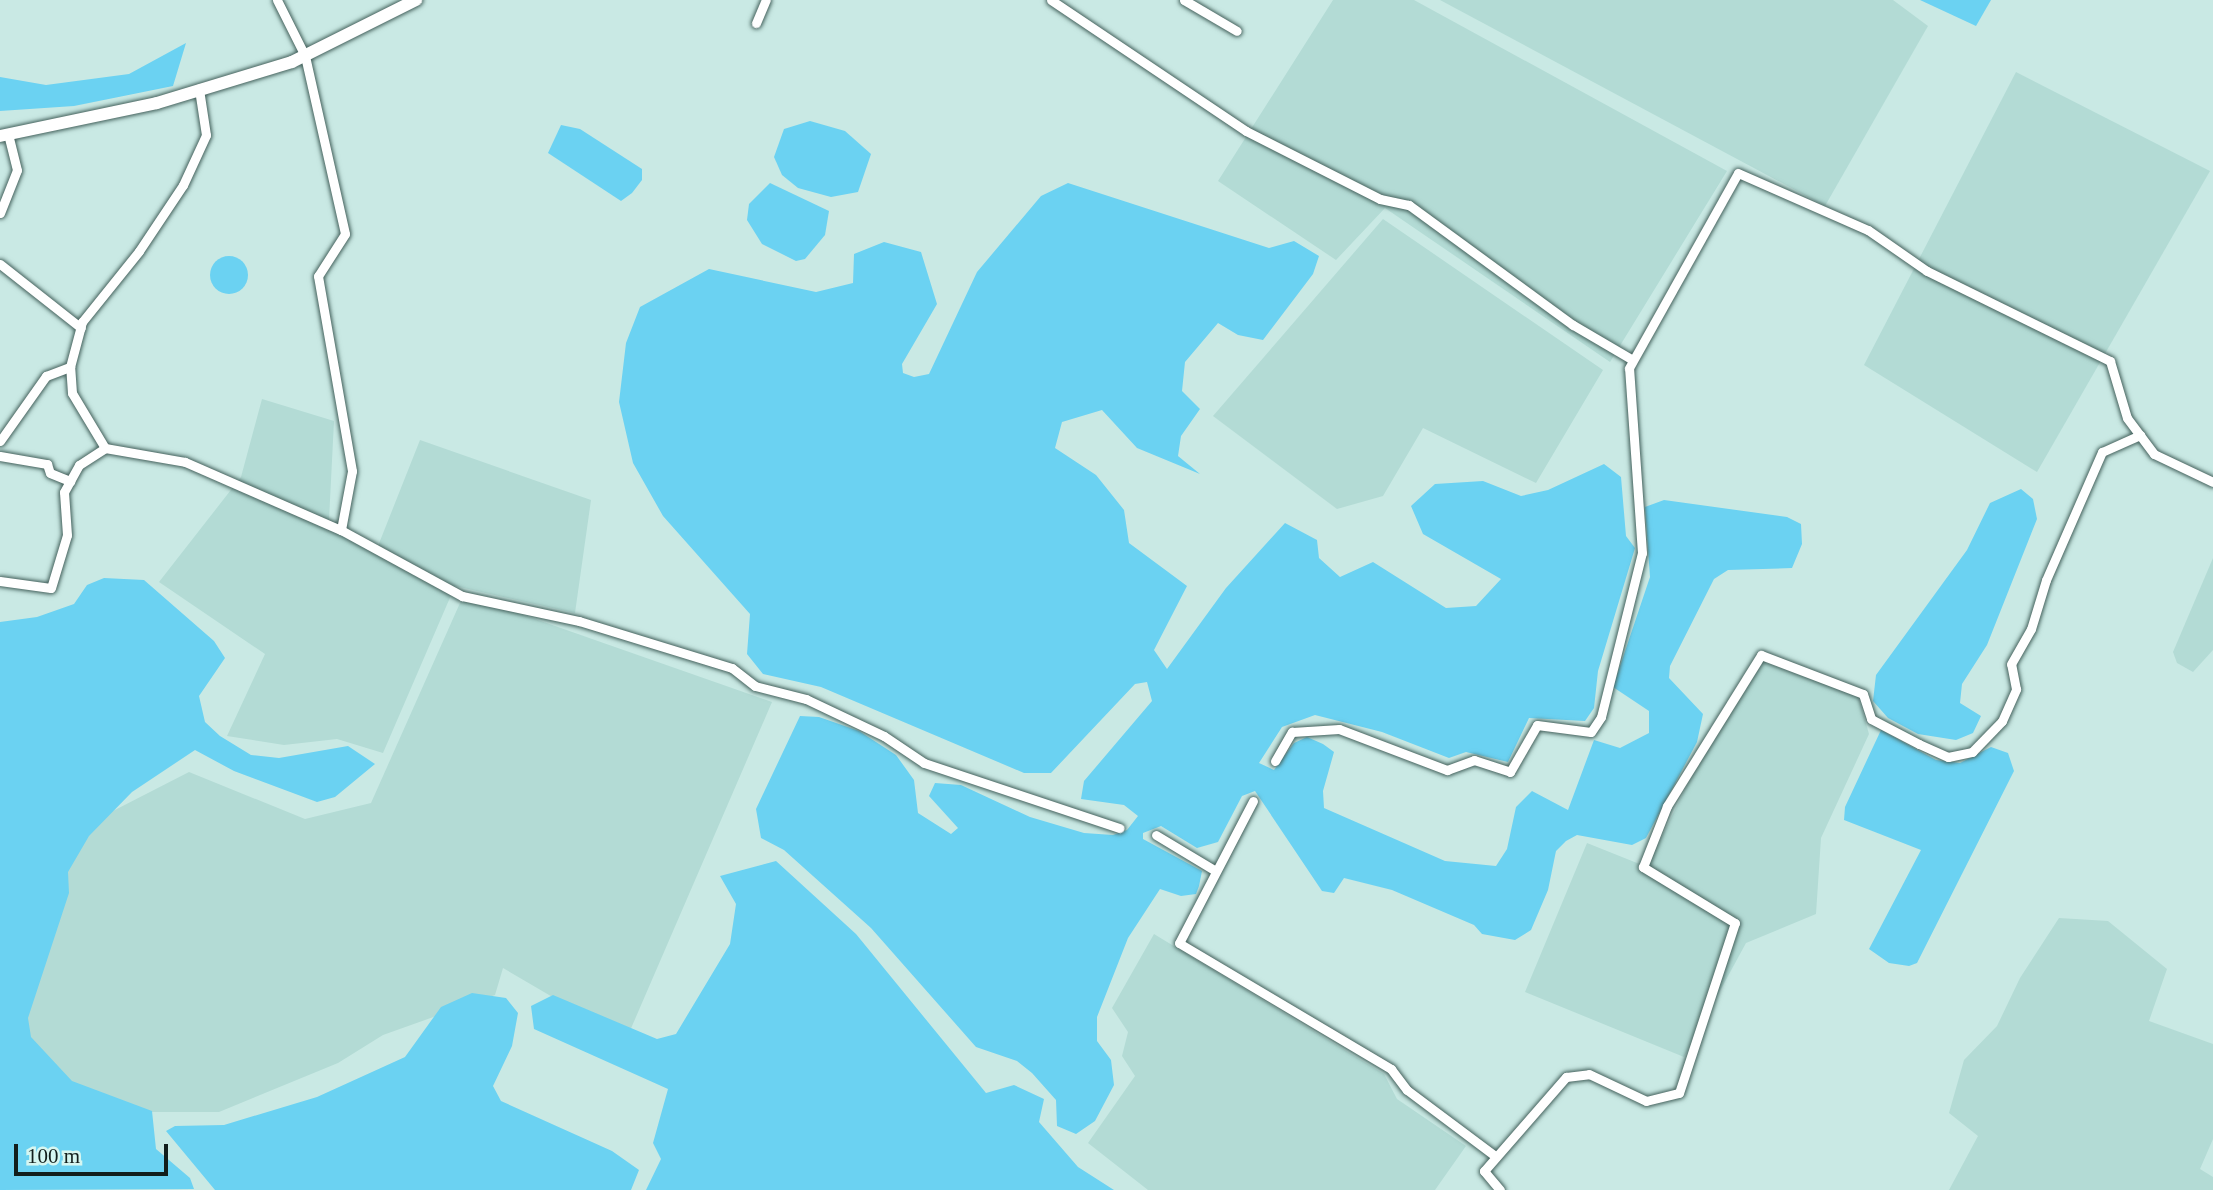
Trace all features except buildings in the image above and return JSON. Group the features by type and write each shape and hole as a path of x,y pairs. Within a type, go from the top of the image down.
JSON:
{"street":[{"path":"277,0 305,56 345,234 318,276 352,471 341,530"},
{"path":"0,213 17,170 4,135 109,115 305,56 416,0"},
{"path":"756,23 766,0"},
{"path":"1051,0 1246,131 1380,199 1409,205 1573,325 1633,360"},
{"path":"1184,0 1237,31"},
{"path":"105,448 72,393 70,367 81,328 183,185 206,135 199,89"},
{"path":"1275,761 1292,733 1339,729 1447,770 1474,760 1510,772 1537,725 1591,732 1601,717 1642,552 1629,368 1738,173 1868,230 1927,271 2110,361 2127,418 2154,454 2213,482"},
{"path":"0,264 81,328"},
{"path":"0,441 46,376 70,367"},
{"path":"1500,1190 1484,1171 1494,1155 1566,1077 1589,1074 1646,1101 1679,1094 1735,923 1643,867 1668,806 1761,655 1863,694 1871,719 1928,748 1948,757 1972,752 2001,721 2016,689 2011,664 2031,629 2046,580 2102,452 2140,435"},
{"path":"0,581 51,588 68,535 64,492 79,465 105,448 185,462 341,530 462,596 579,621 732,668 755,687 806,699 884,736 924,762 1119,828"},
{"path":"0,456 47,464 50,473 70,481"},
{"path":"1253,802 1179,943 1391,1069 1407,1090 1494,1155"},
{"path":"1156,835 1216,872"}],"shaded area":[{"path":"1333,0 1414,0 1727,171 1610,362 1385,208 1336,260 1218,181"},
{"path":"1440,0 1893,0 1928,26 1825,206"},
{"path":"2016,72 2210,171 2037,472 1864,365"},
{"path":"1383,219 1603,370 1536,483 1423,428 1383,496 1337,509 1213,416"},
{"path":"262,399 334,421 329,520 378,546 420,440 591,500 575,613 455,586 383,753 337,739 284,745 227,736 265,654 159,582 241,477"},
{"path":"2213,558 2213,650 2193,672 2177,663 2173,652"},
{"path":"464,594 772,702 626,1040 503,968 495,995 383,1035 338,1063 219,1112 114,1112 12,1042 70,833 189,772 305,819 371,803"},
{"path":"1763,662 1858,696 1869,734 1821,838 1816,914 1746,943 1684,1057 1525,992 1587,843 1647,867 1694,771"},
{"path":"2059,918 2108,921 2167,969 2149,1021 2213,1044 2213,1139 2200,1169 2213,1177 2213,1190 1949,1190 1978,1136 1949,1113 1964,1060 1997,1026 2020,978"},
{"path":"1154,934 1384,1074 1397,1099 1466,1146 1435,1190 1148,1190 1088,1143 1135,1076 1122,1056 1128,1032 1112,1008"}],"water":[{"path":"1920,0 1991,0 1976,26"},
{"path":"186,43 173,86 74,106 0,111 0,77 46,85 129,74"},
{"path":"810,121 845,131 871,154 858,192 831,197 798,188 782,175 774,157 784,129"},
{"path":"561,125 580,129 642,169 642,180 632,193 621,201 548,153"},
{"path":"770,183 829,211 825,235 805,259 796,261 762,244 747,220 749,204"},
{"path":"1068,183 1269,248 1294,241 1319,256 1313,274 1263,340 1238,335 1218,323 1185,362 1182,391 1200,409 1181,436 1178,456 1200,474 1137,448 1102,410 1062,422 1055,448 1096,475 1124,510 1129,543 1187,586 1154,650 1167,669 1226,588 1285,523 1317,540 1319,558 1340,577 1373,562 1446,608 1476,606 1501,579 1423,534 1411,506 1435,484 1483,481 1521,496 1548,490 1604,464 1621,477 1626,536 1635,548 1598,671 1594,708 1585,721 1529,718 1508,762 1466,752 1449,758 1382,732 1315,715 1282,727 1259,763 1274,770 1294,743 1307,737 1323,744 1334,752 1323,791 1324,808 1445,861 1496,866 1507,849 1516,807 1532,791 1568,810 1594,740 1620,748 1649,733 1649,711 1613,687 1650,577 1645,507 1664,500 1787,517 1801,524 1802,544 1792,568 1728,570 1714,579 1670,666 1669,678 1703,714 1697,742 1646,838 1632,845 1577,835 1566,841 1556,851 1548,890 1531,930 1515,940 1482,934 1474,925 1392,890 1344,878 1334,893 1322,891 1255,791 1242,796 1218,842 1197,848 1161,826 1143,833 1143,839 1202,871 1199,886 1196,894 1181,896 1160,889 1128,938 1097,1017 1097,1041 1111,1060 1114,1085 1095,1121 1076,1134 1057,1126 1056,1100 1032,1073 1017,1061 976,1047 871,928 784,850 761,838 756,809 800,716 819,717 859,731 896,755 914,780 918,813 951,834 958,828 929,796 935,783 961,785 1030,817 1084,833 1113,835 1127,830 1138,816 1124,805 1081,799 1084,781 1152,701 1147,682 1135,684 1051,773 1024,773 821,687 763,674 747,654 750,614 663,516 633,463 619,402 626,343 640,307 709,269 816,292 853,283 854,254 884,242 921,252 937,304 902,364 903,373 914,377 929,374 977,272 1041,196"},
{"path":"229,256 243,261 248,275 243,289 229,294 215,289 210,275 215,261"},
{"path":"2021,489 2033,499 2037,519 1987,645 1962,684 1960,703 1981,716 1973,733 1956,740 1918,734 1888,718 1873,701 1876,675 1967,550 1990,503"},
{"path":"104,578 144,580 214,641 225,658 199,696 205,722 220,736 251,755 279,758 348,746 375,764 335,797 317,802 234,771 195,750 132,792 89,836 68,872 69,893 28,1018 31,1037 72,1081 152,1111 156,1149 190,1178 194,1189 0,1190 0,622 37,617 74,604 87,585"},
{"path":"1881,730 1936,760 1960,763 1991,747 2008,753 2014,771 1917,963 1909,966 1889,963 1869,949 1921,850 1844,820 1845,807"},
{"path":"776,861 856,934 986,1093 1014,1085 1044,1099 1039,1122 1078,1167 1114,1190 646,1190 661,1159 653,1143 668,1089 534,1029 531,1006 553,995 657,1039 676,1034 730,944 736,904 720,876"},
{"path":"472,993 506,998 518,1013 512,1046 493,1086 501,1101 612,1151 639,1170 631,1190 215,1190 166,1131 175,1126 224,1125 317,1097 405,1057 441,1007"}]}
